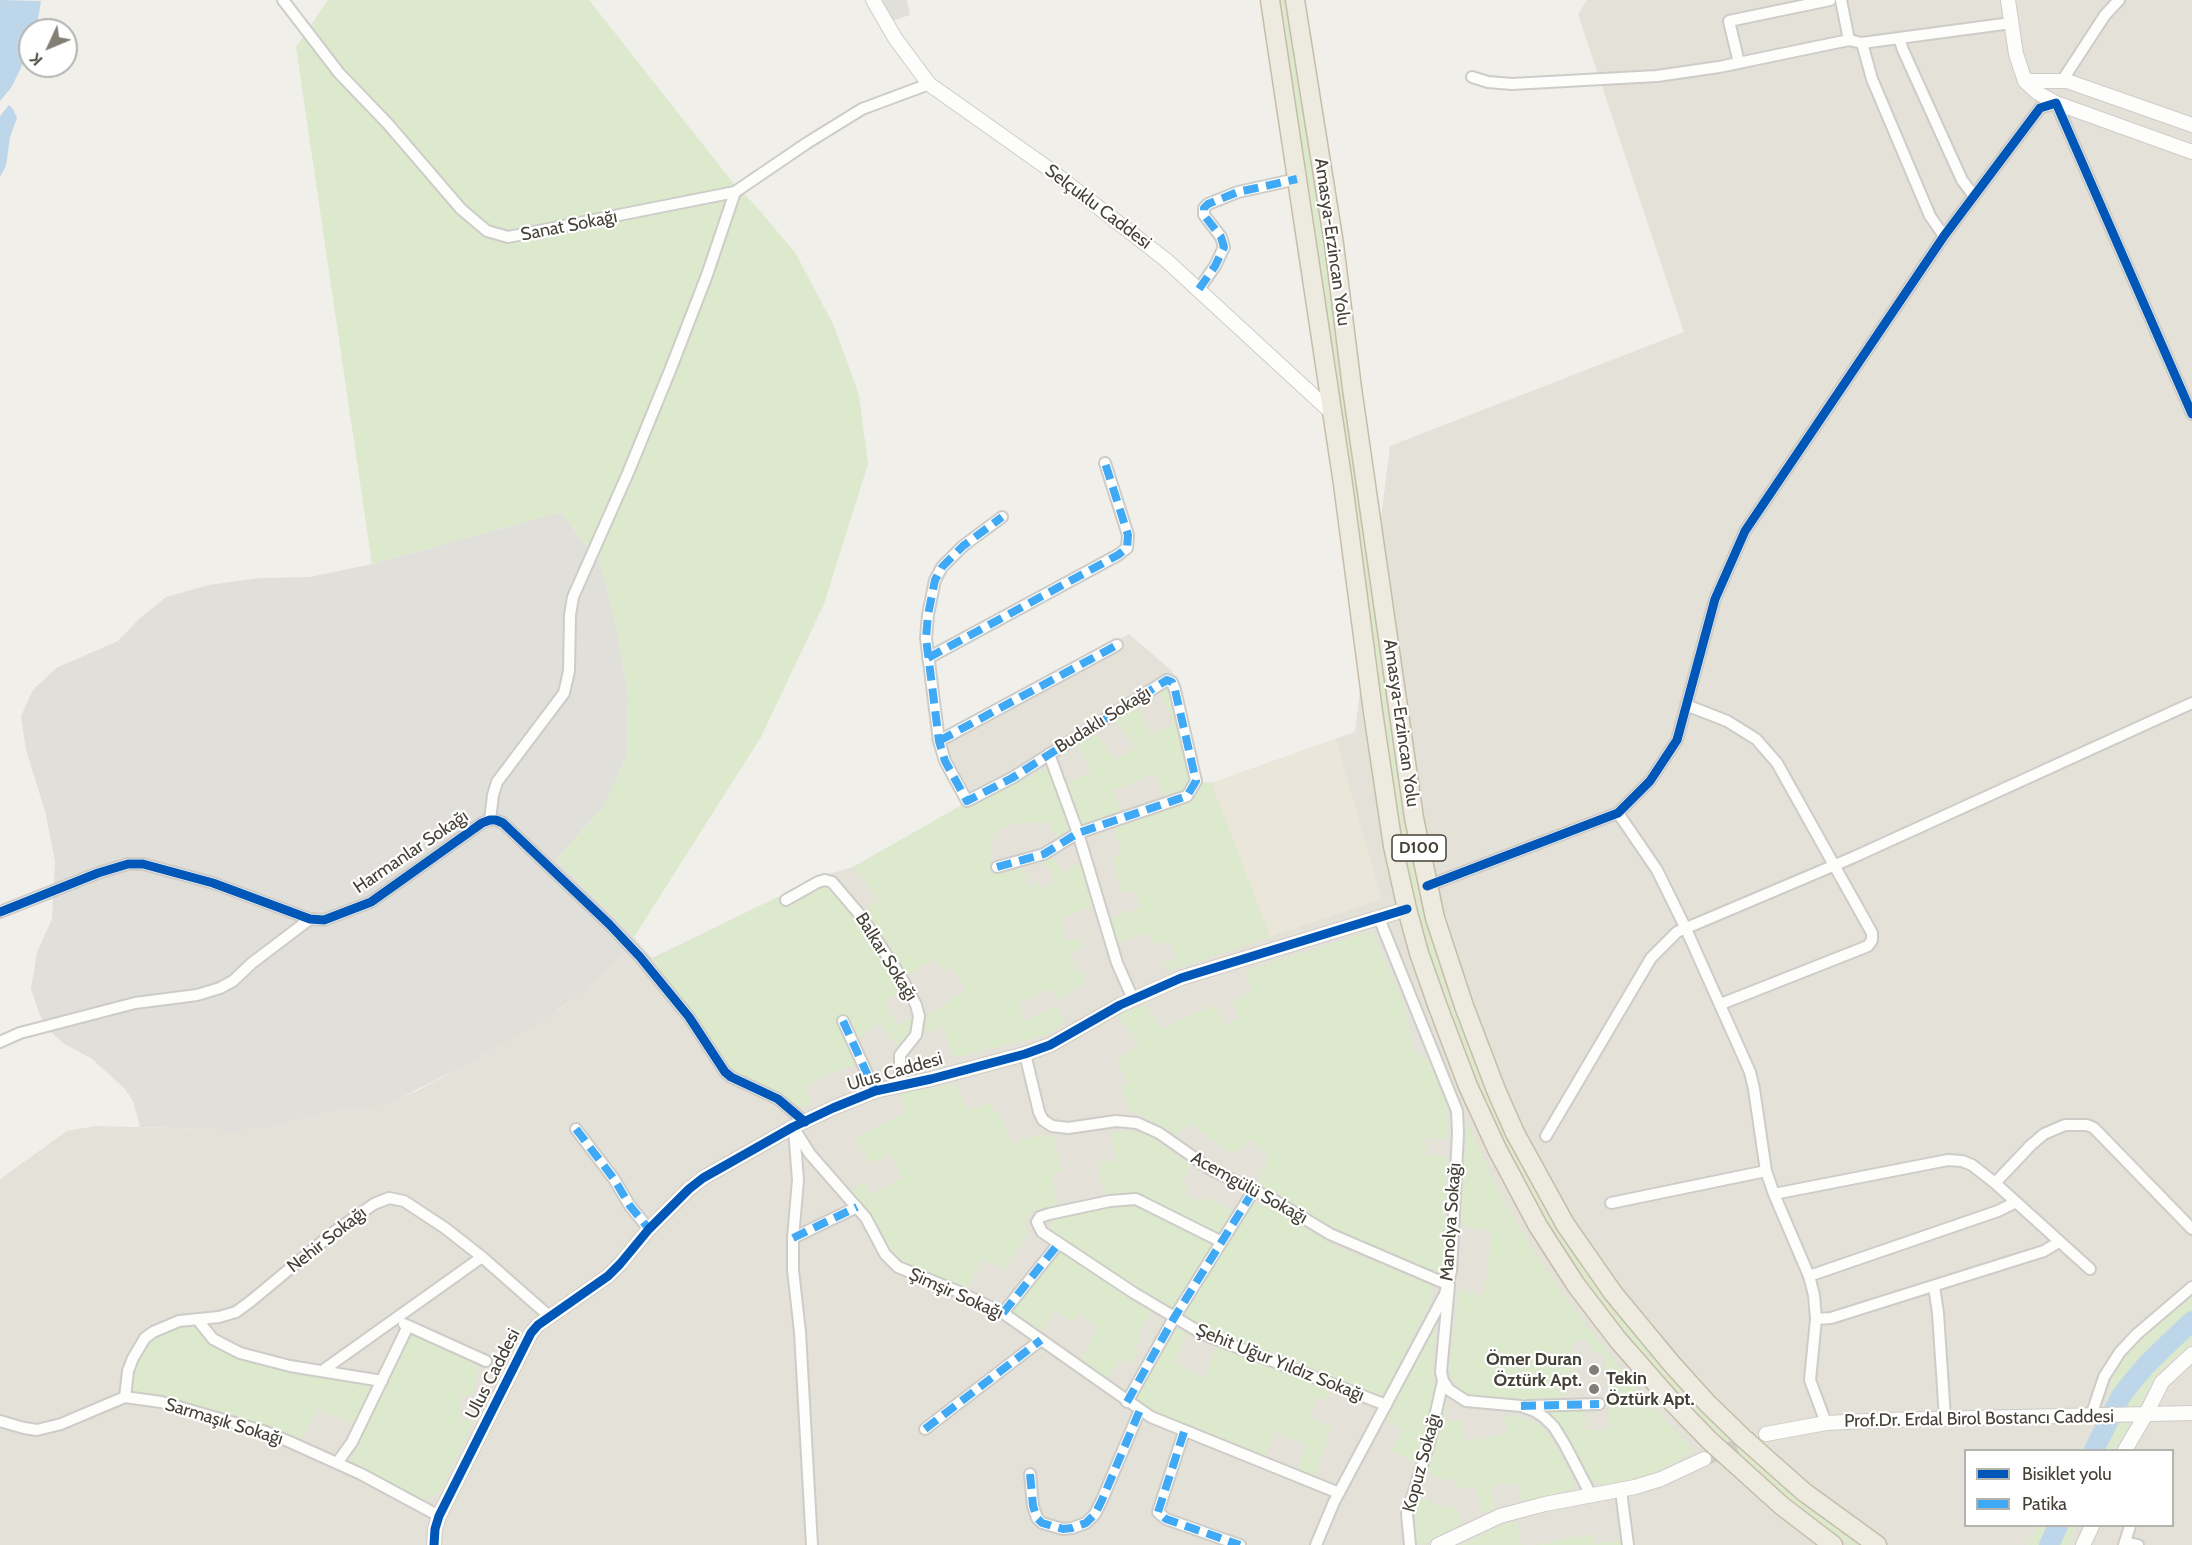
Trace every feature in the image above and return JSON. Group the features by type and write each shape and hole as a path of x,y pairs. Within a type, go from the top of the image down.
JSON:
{"highway":[{"name":"Amasya-Erzincan Yolu","path":"1270,0 1330,412 1343,484 1386,803 1393,846 1419,952 1468,1086 1514,1183 1558,1259 1618,1340 1675,1405 1746,1475 1833,1545"},
{"name":"Amasya-Erzincan Yolu","path":"1295,0 1334,244 1404,760 1427,886 1443,946 1496,1090 1534,1168 1565,1224 1588,1260 1639,1326 1707,1403 1775,1467 1837,1517 1877,1545"}],"street":[{"name":"Sanat Sokağı","path":"283,0 339,73 388,124 461,209 487,231 508,237 735,192 807,142 862,110 929,84"},
{"name":"Selçuklu Caddesi","path":"873,0 895,38 929,84 1104,211 1166,260 1330,412"},
{"path":"1739,63 1729,21 1830,0"},
{"path":"1841,0 1849,40"},
{"path":"2008,0 2016,54 2025,81 2038,93 2056,103 2192,152"},
{"path":"2062,81 2105,15 2119,0"},
{"path":"1472,77 1488,82 1512,84 1678,74 1849,40 1862,43 2011,22"},
{"path":"1899,38 1962,180 1974,196"},
{"path":"1862,43 1872,79 1930,216 1944,236"},
{"path":"2025,81 2062,81 2192,125"},
{"path":"1427,886 1618,813 1650,781 1677,740 1715,599 1746,531 1944,236 2040,108 2056,103"},
{"path":"2056,103 2192,414"},
{"path":"1199,289 1215,266 1224,247 1221,237 1204,215 1204,208 1231,194 1297,179"},
{"path":"490,820 497,782 564,693 569,671 570,615 573,597 671,368 707,275 735,192"},
{"path":"928,658 1108,561 1127,548 1128,536 1105,463"},
{"name":"Budaklı Sokağı","path":"997,867 1044,854 1078,833 1187,796 1196,781 1172,682 1167,680 998,786 967,801 945,761 939,741 926,638 928,615 935,580 942,567 963,546 1002,517"},
{"path":"939,741 1117,645"},
{"path":"1546,1136 1651,958 1677,932 1836,865 2192,703"},
{"path":"1686,705 1727,722 1756,739 1777,763 1872,933 1872,940 1868,946 1721,1004"},
{"name":"Budaklı Sokağı","path":"1049,754 1078,833 1117,963 1133,999"},
{"path":"1618,813 1657,870 1721,1004 1750,1072 1755,1089 1766,1171 1809,1276 1814,1295 1816,1319 1810,1380 1826,1423"},
{"name":"Harmanlar Sokağı","path":"0,912 98,873 128,864 143,864 213,883 310,919 331,919 371,902 482,824 490,820 503,823 634,950 688,1017 725,1072 778,1099 799,1124"},
{"name":"Balkar Sokağı","path":"786,900 818,882 825,880 832,882 861,916 901,977 916,1005 919,1021 916,1035 900,1055 900,1085"},
{"name":"Ulus Caddesi","path":"434,1545 439,1516 484,1430 524,1345 538,1324 608,1276 649,1229 703,1178 799,1124 875,1091 1025,1054 1050,1045 1133,999 1201,971 1407,909"},
{"name":"Manolya Sokağı","path":"1317,1545 1339,1493 1449,1285 1453,1255 1458,1133 1456,1111 1379,918"},
{"path":"0,1042 20,1033 135,1003 197,995 220,988 233,981 252,963 310,919"},
{"path":"843,1021 875,1091"},
{"name":"Acemgülü Sokağı","path":"1025,1054 1039,1112 1048,1124 1060,1128 1116,1122 1137,1123 1159,1133 1212,1170 1254,1190 1330,1234 1449,1285"},
{"path":"799,1124 798,1180 793,1238 812,1545"},
{"name":"Şimşir Sokağı","path":"799,1124 810,1154 872,1226 885,1254 898,1267 1003,1313 1140,1410 1184,1432 1339,1493"},
{"path":"1995,1183 2044,1134 2065,1125 2087,1125 2094,1128 2192,1229"},
{"path":"576,1129 649,1229"},
{"path":"1774,1194 1948,1160 1962,1161 1972,1165 1995,1183 2090,1269"},
{"path":"1611,1203 1766,1171"},
{"name":"Şehit Uğur Yıldız Sokağı","path":"1127,1401 1220,1241 1254,1190"},
{"name":"Nehir Sokağı","path":"125,1397 128,1371 145,1338 179,1321 228,1315 245,1306 334,1232 374,1204 389,1198 395,1198 416,1208 482,1257 549,1316"},
{"name":"Şehit Uğur Yıldız Sokağı","path":"1220,1241 1136,1199 1126,1199 1040,1217 1037,1222 1038,1228 1059,1243 1174,1318 1227,1344 1309,1374 1386,1406"},
{"path":"1809,1276 1998,1211 2016,1202"},
{"path":"793,1238 857,1207"},
{"path":"1816,1319 1831,1318 1934,1286 2044,1251 2059,1242"},
{"path":"1003,1313 1059,1243"},
{"path":"322,1371 482,1257"},
{"name":"Kopuz Sokağı","path":"1410,1545 1407,1525 1408,1508 1429,1443 1443,1381 1441,1359 1449,1285"},
{"path":"1934,1286 1945,1418"},
{"path":"2098,1416 2104,1377 2120,1352 2137,1334 2192,1287"},
{"path":"197,1319 213,1338 240,1353 382,1381"},
{"path":"396,1320 486,1361"},
{"path":"338,1463 352,1442 408,1326"},
{"path":"925,1429 1041,1340"},
{"path":"2126,1449 2162,1382 2192,1354"},
{"path":"1443,1381 1449,1390 1466,1401 1521,1406 1599,1404"},
{"name":"Sarmaşık Sokağı","path":"0,1421 24,1428 46,1429 125,1397 161,1402 255,1429 290,1442 338,1463 439,1516"},
{"path":"1521,1406 1535,1411 1554,1427 1591,1495"},
{"path":"1029,1474 1033,1506 1037,1518 1042,1523 1063,1529 1086,1522 1095,1514 1102,1500 1140,1410"},
{"name":"Prof.Dr. Erdal Birol Bostancı Caddesi","path":"1766,1434 1826,1423 2192,1413"},
{"path":"1184,1432 1158,1512 1166,1519 1240,1545"},
{"path":"1438,1545 1500,1516 1545,1504 1648,1484 1704,1459"},
{"path":"1621,1491 1628,1545"},
{"path":"2083,1545 2091,1527"},
{"path":"2130,1527 2124,1544 2138,1545"}],"shaded area":[{"path":"881,0 907,0 910,15 892,21"},
{"path":"1587,0 2192,0 2192,1296 2142,1338 2117,1364 2100,1423 2082,1449 1964,1449 1964,1527 2036,1527 2027,1545 0,1545 0,1179 67,1131 96,1126 206,1129 232,1132 267,1128 325,1113 368,1109 415,1092 562,1008 626,952 634,937 652,958 819,877 853,867 962,805 930,739 1129,634 1171,670 1178,680 1198,756 1202,782 1211,783 1355,732 1390,446 1684,332 1578,14"},
{"path":"561,512 600,564 616,623 628,694 627,755 605,805 556,860 634,937 626,952 582,992 547,1018 462,1067 392,1102 368,1109 325,1113 267,1128 232,1132 140,1127 133,1101 124,1088 91,1058 64,1044 53,1034 41,1018 31,989 37,952 52,919 55,861 45,811 26,750 21,716 33,690 56,668 118,641 139,619 166,597 209,585 260,578 310,577 372,564"},
{"path":"1336,739 1382,899 1270,937 1211,783"},
{"path":"2192,1344 2192,1545 2069,1545 2077,1527 2174,1527 2174,1449 2114,1449 2153,1380 2162,1369"}],"green space":[{"path":"328,0 589,0 734,184 756,206 796,254 834,326 859,395 868,464 824,604 761,737 634,937 556,860 605,805 627,755 628,694 616,623 600,564 561,512 372,564 296,47"},
{"path":"1279,0 1286,0 1325,243 1341,378 1358,481 1405,819 1427,925 1470,1047 1517,1154 1563,1238 1596,1285 1675,1383 1722,1432 1788,1492 1858,1545 1849,1545 1794,1505 1731,1449 1655,1369 1589,1287 1562,1248 1507,1150 1444,1001 1418,920 1402,844 1354,496 1331,365 1318,248"},
{"path":"1171,688 1193,777 1188,788 1165,798 1156,773 1113,790 1121,813 1081,827 1065,784 1092,771 1075,743 1095,732 1115,760 1136,747 1115,720 1137,707 1151,735 1175,723 1160,693"},
{"path":"1048,768 1072,829 1056,839 1048,822 1010,824 995,833 990,840 992,863 999,873 1023,868 1028,886 1038,883 1040,888 1055,884 1050,866 1045,866 1042,859 1053,855 1062,872 1083,861 1095,905 1061,918 1066,941 1079,938 1082,949 1070,952 1075,971 1082,971 1084,983 1059,1000 1052,988 1018,1003 1025,1021 1056,1006 1066,1023 1046,1035 953,1058 943,1027 925,1033 923,1018 966,990 951,967 943,972 934,959 905,976 863,912 880,899 853,867 962,805 968,806"},
{"path":"1202,782 1211,783 1270,937 1169,971 1163,963 1176,959 1171,941 1154,944 1149,933 1115,943 1108,919 1141,907 1134,891 1121,892 1113,855 1121,853 1113,824 1195,792"},
{"path":"819,877 859,920 898,979 897,994 884,1002 898,1026 915,1017 911,1034 899,1048 878,1022 849,1048 857,1065 824,1075 804,1088 813,1104 800,1107 780,1093 728,1067 652,959"},
{"path":"1368,932 1374,935 1404,1004 1414,1052 1430,1061 1446,1103 1448,1139 1426,1138 1425,1155 1447,1156 1444,1279 1331,1227 1256,1183 1269,1158 1252,1139 1232,1155 1190,1123 1174,1138 1144,1117 1129,1111 1122,1087 1129,1083 1116,1061 1139,1044 1117,1015 1144,1004 1162,1029 1214,1005 1225,1025 1239,1019 1232,1000 1253,993 1244,971"},
{"path":"955,1083 967,1111 990,1102 995,1112 998,1112 1013,1144 1037,1134 1054,1136 1061,1171 1051,1174 1058,1205 1030,1213 1024,1224 1029,1232 1004,1269 982,1259 966,1289 903,1265 886,1248 872,1218 851,1191 863,1180 872,1195 902,1178 890,1154 870,1163 855,1138 906,1112 900,1094"},
{"path":"1467,1122 1501,1196 1530,1246 1562,1293 1633,1384 1694,1451 1658,1473 1629,1482 1605,1486 1590,1480 1561,1426 1549,1412 1584,1410 1586,1430 1609,1430 1608,1379 1603,1354 1593,1352 1586,1338 1572,1344 1575,1373 1559,1375 1564,1397 1521,1401 1486,1399 1469,1396 1453,1381 1449,1371 1459,1290 1484,1295 1492,1231 1460,1226"},
{"path":"1131,1131 1147,1134 1191,1165 1181,1181 1187,1187 1184,1193 1199,1203 1202,1197 1232,1209 1219,1234 1145,1198 1104,1198 1099,1163 1116,1161 1112,1132"},
{"path":"1253,1202 1267,1205 1340,1249 1388,1266 1434,1287 1430,1303 1382,1398 1212,1334 1179,1316"},
{"path":"1136,1203 1215,1245 1173,1310 1050,1229 1054,1218 1113,1204"},
{"path":"1059,1250 1152,1311 1137,1335 1142,1337 1134,1349 1138,1352 1131,1364 1120,1359 1106,1382 1079,1362 1098,1327 1080,1314 1073,1323 1055,1310 1039,1334 1010,1314"},
{"path":"2192,1296 2192,1344 2162,1369 2153,1380 2114,1449 2082,1449 2100,1423 2117,1364 2142,1338"},
{"path":"1436,1321 1433,1378 1438,1387 1419,1465 1391,1451 1403,1429 1384,1419"},
{"path":"188,1324 195,1327 220,1350 239,1357 282,1369 369,1386 372,1390 356,1424 317,1409 301,1440 274,1430 137,1394 130,1384 133,1367 149,1339 162,1330"},
{"path":"1173,1325 1188,1334 1174,1362 1204,1379 1217,1346 1332,1386 1327,1400 1317,1397 1309,1417 1332,1427 1314,1478 1297,1471 1306,1444 1274,1432 1265,1457 1159,1415 1133,1399"},
{"path":"414,1335 468,1360 476,1365 478,1370 473,1396 459,1395 459,1419 474,1421 440,1492 422,1500 350,1462 405,1343"},
{"path":"1441,1402 1447,1404 1446,1420 1461,1421 1464,1441 1509,1433 1503,1414 1532,1420 1547,1432 1553,1441 1572,1476 1574,1489 1523,1501 1516,1482 1491,1486 1494,1509 1483,1513 1475,1487 1466,1489 1456,1487 1456,1483 1425,1472"},
{"path":"1417,1497 1444,1507 1454,1507 1462,1522 1424,1545 1413,1542 1411,1518"},
{"path":"1516,1521 1522,1545 1460,1545 1500,1525"},
{"path":"2036,1527 2077,1527 2069,1545 2027,1545"},
{"path":"1592,1534 1596,1544 1621,1540 1622,1545 1535,1545"}],"water":[{"path":"0,0 41,1 38,18 18,18 18,74 11,88 0,101"},
{"path":"9,105 17,118 10,137 6,166 0,177 0,116"}],"waterway":[{"path":"2094,1449 2121,1396 2149,1362 2192,1321"},
{"path":"2049,1545 2058,1527"}],"tunnel":[{"path":"1704,1459 1766,1434"}],"marked path":[{"path":"1199,289 1215,266 1224,247 1221,237 1204,215 1204,208 1208,204 1238,192 1297,179"},
{"path":"928,658 1127,548 1128,535 1105,463"},
{"path":"997,867 1044,854 1078,833 1187,796 1196,781 1175,690 1172,682 1167,680 1012,778 967,801 945,761 939,741 926,638 928,615 935,580 942,567 963,546 1002,517"},
{"path":"939,741 1117,645"},
{"path":"843,1021 875,1091"},
{"path":"576,1129 649,1229"},
{"path":"1127,1402 1174,1318 1254,1190"},
{"path":"793,1238 857,1207"},
{"path":"1003,1313 1059,1243"},
{"path":"925,1429 1041,1340"},
{"path":"1521,1406 1599,1404"},
{"path":"1030,1474 1033,1506 1037,1518 1042,1523 1063,1529 1086,1523 1095,1514 1102,1500 1140,1410"},
{"path":"1184,1432 1158,1512 1166,1519 1240,1545"}],"cycle path":[{"path":"1427,886 1618,813 1650,781 1677,740 1715,599 1745,531 1944,236 2040,108 2056,103 2192,414"},
{"path":"0,912 98,873 128,864 143,864 213,883 310,919 324,920 371,902 482,823 496,820 503,823 609,924 640,957 689,1017 725,1072 778,1099 805,1122"},
{"path":"434,1545 439,1516 531,1333 538,1325 608,1276 649,1229 703,1178 793,1127 875,1091 1025,1054 1050,1045 1120,1005 1181,978 1407,909"}],"place":[{"name":"Ömer Duran Öztürk Apt.","path":"1594,1370"},
{"name":"Tekin Öztürk Apt.","path":"1594,1389"}]}
